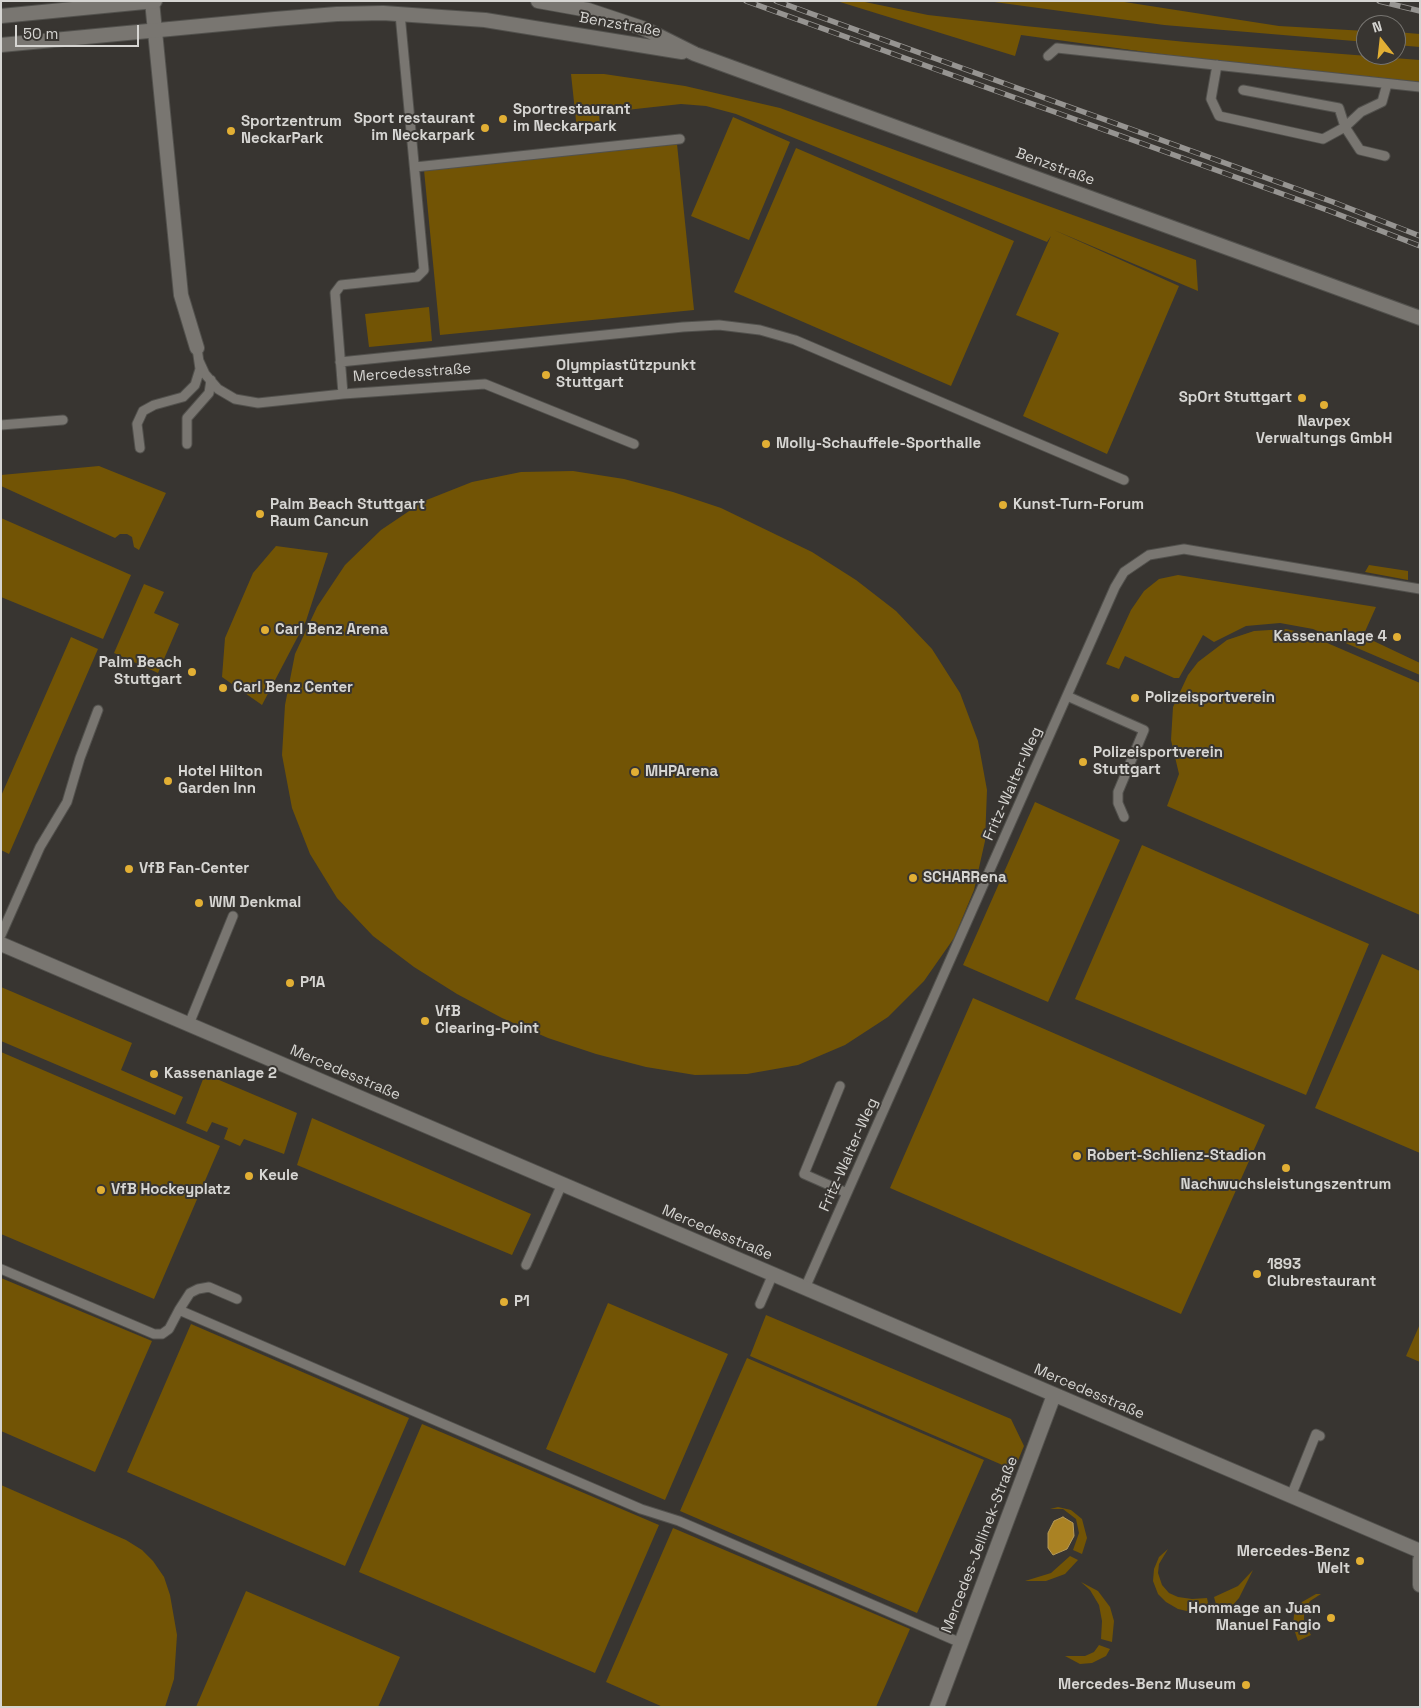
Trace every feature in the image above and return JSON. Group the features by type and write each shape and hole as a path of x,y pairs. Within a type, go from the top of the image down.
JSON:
{"street":[{"path":"1,16 153,1 181,295 198,355"},
{"name":"Benzstraße","path":"538,1 588,10 646,29 695,54 1420,319"},
{"name":"Benzstraße","path":"1,45 337,14 400,14 485,20 695,54"},
{"name":"Mercedesstraße","path":"1,944 1420,1551"},
{"name":"Mercedes-Jellinek-Straße","path":"937,1707 1054,1395"},
{"path":"1420,1560 1420,1585"}],"lane":[{"path":"342,394 335,293 341,285 417,278 424,270 400,14"},
{"path":"1048,56 1057,48 1420,87"},
{"path":"1217,65 1211,99 1219,116 1323,139 1345,127 1361,112 1382,102 1387,84"},
{"path":"1243,90 1339,108 1345,127 1360,150 1385,156"},
{"path":"414,167 680,139"},
{"path":"340,362 690,326 719,325 760,330 795,340 1124,480"},
{"path":"187,444 187,418 209,393 212,382 210,374 198,355"},
{"path":"140,448 138,418 148,408 176,400 190,390 199,377 198,355"},
{"name":"Mercedesstraße","path":"198,355 212,382 225,394 252,402 485,384 634,444"},
{"path":"1,425 63,420"},
{"name":"Fritz-Walter-Weg","path":"805,1288 1118,580 1131,565 1158,552 1199,550 1420,589"},
{"path":"1067,696 1144,730 1118,792 1118,803 1124,817"},
{"path":"1,935 40,847 68,802 80,758 98,710"},
{"path":"189,1024 233,916"},
{"path":"840,1086 804,1174 847,1193"},
{"path":"526,1265 562,1184"},
{"path":"1,1269 154,1334 162,1334 169,1329 190,1294 198,1289 209,1287 238,1299"},
{"path":"760,1304 773,1274"},
{"path":"179,1310 641,1509 679,1521 961,1643"},
{"path":"1291,1496 1316,1434 1320,1436"}],"shaded area":[{"path":"860,1 928,15 1025,26 1186,42 1356,55 1356,65 1406,65 1406,59 1420,60 1420,82 1190,58 1021,35 1015,56 840,2"},
{"path":"987,1 1118,1 1279,26 1356,30 1356,41 1164,25"},
{"path":"1406,33 1420,34 1420,47 1406,46"},
{"path":"571,74 604,74 685,86 780,108 1196,260 1198,291 1054,230 1179,286 1107,454 1023,416 1059,333 1016,315 1051,236 1047,242 736,114 706,106 681,104 599,113 600,127 577,130"},
{"path":"733,117 790,142 749,240 691,216"},
{"path":"677,144 694,310 440,335 424,170"},
{"path":"796,148 1014,241 951,386 734,292"},
{"path":"429,307 432,341 369,347 365,314"},
{"path":"99,466 166,493 139,550 134,547 132,537 127,534 120,534 115,538 1,486 1,475"},
{"name":"MHPArena","path":"573,471 624,479 673,492 721,508 812,552 856,580 896,611 932,649 960,693 978,741 987,790 985,841 974,890 954,938 924,981 888,1017 845,1045 798,1065 747,1074 695,1075 646,1067 596,1054 548,1038 502,1018 457,994 414,967 373,936 337,898 310,854 292,808 282,755 285,705 295,654 317,607 345,565 381,530 424,501 472,482 521,472"},
{"path":"1,518 131,575 103,639 1,597"},
{"name":"Carl Benz Arena","path":"276,546 328,553 306,621 262,705 222,677 225,638 253,573"},
{"path":"1369,565 1408,571 1408,580 1365,572"},
{"path":"1178,575 1376,607 1363,636 1420,663 1420,675 1313,629 1280,623 1246,626 1214,642 1203,635 1179,678 1174,678 1125,656 1119,669 1106,664 1131,610 1144,591 1159,579"},
{"path":"144,584 164,592 154,613 179,624 158,673 114,653"},
{"path":"1286,629 1304,633 1420,683 1420,915 1167,806 1179,774 1171,740 1173,707 1188,675 1198,662 1227,640 1254,631"},
{"path":"71,637 98,649 9,854 1,850 1,796"},
{"path":"1035,802 1120,840 1048,1002 963,965"},
{"path":"1142,845 1369,944 1306,1095 1075,999"},
{"path":"1382,954 1420,971 1420,1153 1315,1108"},
{"path":"1,987 132,1043 121,1070 183,1097 175,1115 1,1041"},
{"name":"Robert-Schlienz-Stadion","path":"973,998 1265,1125 1181,1314 890,1188"},
{"name":"VfB Hockeyplatz","path":"1,1052 220,1146 154,1299 1,1234"},
{"path":"205,1074 297,1113 284,1154 244,1139 240,1146 224,1139 228,1128 212,1122 207,1132 186,1123"},
{"path":"312,1118 531,1214 512,1255 297,1165"},
{"path":"1,1278 152,1341 95,1472 1,1431"},
{"path":"608,1303 728,1354 665,1500 546,1449"},
{"path":"766,1315 1011,1419 1024,1446 1014,1470 750,1356"},
{"path":"191,1324 409,1418 345,1566 127,1472"},
{"path":"1420,1324 1420,1362 1406,1356"},
{"path":"747,1358 984,1460 917,1613 680,1511"},
{"path":"422,1424 659,1525 595,1673 359,1572"},
{"path":"1,1485 126,1540 142,1550 153,1561 164,1577 170,1595 177,1635 174,1679 165,1707 1,1707"},
{"path":"1058,1507 1071,1510 1082,1519 1087,1538 1082,1554 1073,1550 1079,1533 1076,1519 1063,1509 1050,1509"},
{"path":"1063,1517 1073,1523 1074,1536 1067,1549 1053,1555 1048,1548 1048,1533 1054,1521"},
{"path":"673,1528 910,1629 876,1707 663,1707 606,1682"},
{"path":"1168,1549 1159,1564 1158,1573 1162,1585 1169,1593 1178,1597 1192,1599 1207,1598 1210,1613 1178,1609 1166,1602 1158,1594 1153,1581 1154,1569 1159,1557"},
{"path":"1070,1556 1078,1560 1065,1574 1046,1581 1025,1581 1051,1573"},
{"path":"1253,1570 1239,1598 1232,1606 1218,1612 1214,1597 1238,1586"},
{"path":"1081,1582 1098,1591 1110,1607 1114,1621 1112,1642 1101,1639 1102,1621 1099,1605 1090,1590"},
{"path":"246,1591 400,1657 378,1707 196,1707"},
{"path":"1316,1594 1321,1594 1310,1601 1304,1613 1304,1623 1311,1635 1298,1641 1293,1626 1294,1615 1302,1602"},
{"path":"1099,1645 1110,1649 1106,1656 1092,1663 1080,1664 1065,1656 1085,1656 1094,1652"}],"railway":[{"path":"746,1 1327,210 1420,246"},
{"path":"776,1 1333,202 1420,236"},
{"path":"1379,1 1420,11"}],"place":[{"name":"Sportrestaurant im Neckarpark","path":"503,119"},
{"name":"Sport restaurant im Neckarpark","path":"485,128"},
{"name":"Sportzentrum NeckarPark","path":"231,131"},
{"name":"Olympiastützpunkt Stuttgart","path":"546,375"},
{"name":"SpOrt Stuttgart","path":"1302,398"},
{"name":"Navpex Verwaltungs GmbH","path":"1324,405"},
{"name":"Molly-Schauffele-Sporthalle","path":"766,444"},
{"name":"Kunst-Turn-Forum","path":"1003,505"},
{"name":"Palm Beach Stuttgart Raum Cancun","path":"260,514"},
{"name":"Carl Benz Arena","path":"265,630"},
{"name":"Kassenanlage 4","path":"1397,637"},
{"name":"Palm Beach Stuttgart","path":"192,672"},
{"name":"Carl Benz Center","path":"223,688"},
{"name":"Polizeisportverein","path":"1135,698"},
{"name":"Polizeisportverein Stuttgart","path":"1083,762"},
{"name":"MHPArena","path":"635,772"},
{"name":"Hotel Hilton Garden Inn","path":"168,781"},
{"name":"VfB Fan-Center","path":"129,869"},
{"name":"SCHARRena","path":"913,878"},
{"name":"WM Denkmal","path":"199,903"},
{"name":"P1A","path":"290,983"},
{"name":"VfB Clearing-Point","path":"425,1021"},
{"name":"Kassenanlage 2","path":"154,1074"},
{"name":"Robert-Schlienz-Stadion","path":"1077,1156"},
{"name":"Nachwuchsleistungszentrum","path":"1286,1168"},
{"name":"Keule","path":"249,1176"},
{"name":"VfB Hockeyplatz","path":"101,1190"},
{"name":"1893 Clubrestaurant","path":"1257,1274"},
{"name":"P1","path":"504,1302"},
{"name":"Mercedes-Benz Welt","path":"1360,1561"},
{"name":"Hommage an Juan Manuel Fangio","path":"1331,1618"},
{"name":"Mercedes-Benz Museum","path":"1246,1685"}]}
